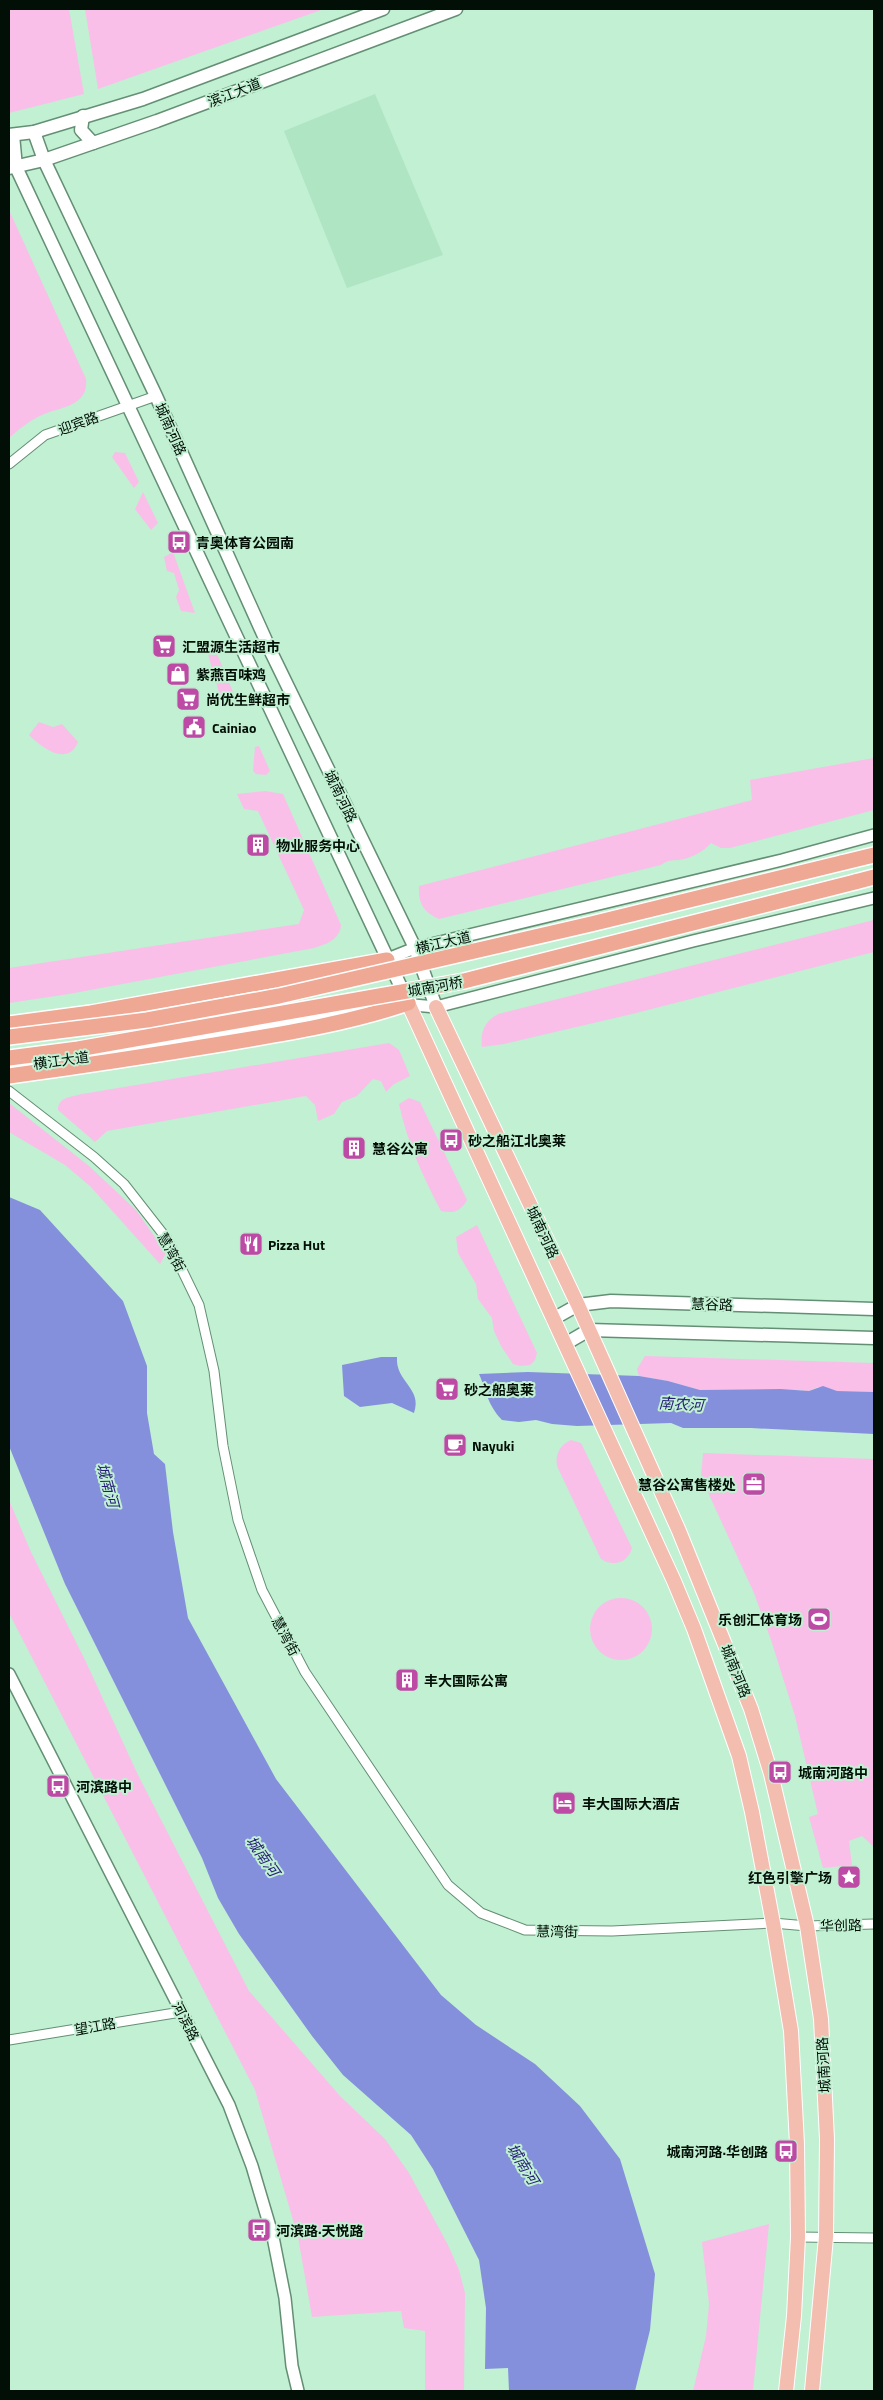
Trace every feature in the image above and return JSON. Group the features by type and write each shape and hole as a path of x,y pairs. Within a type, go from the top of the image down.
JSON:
{"highway":[{"name":"城南河桥","path":"9,1037 147,1020 279,996 591,924 874,855"},
{"name":"城南河桥","path":"9,1058 88,1048 464,981 874,877"},
{"path":"9,1024 91,1013 387,960"},
{"path":"9,1076 106,1063 335,1023 375,1015 408,1003"}],"main road":[{"name":"滨江大道","path":"11,135 34,132 143,99 383,9"},
{"name":"滨江大道","path":"12,167 44,160 157,121 456,9"},
{"path":"84,116 81,130 93,143"},
{"name":"城南河路","path":"34,132 44,160 156,396 272,654 415,948 436,1007 578,1305 635,1436 679,1530 752,1709 771,1774 807,1926 821,2019 827,2139 826,2237 812,2391"},
{"name":"城南河路","path":"11,135 12,167 128,405 408,1003 674,1581 722,1706 739,1756 750,1803 791,2031 795,2082 798,2237 794,2316 786,2391"},
{"name":"慧谷路","path":"553,1318 578,1305 611,1301 874,1309"},
{"path":"565,1344 589,1330 874,1338"}],"street":[{"name":"迎宾路","path":"9,464 45,436 156,396"},
{"name":"横江大道","path":"9,1031 106,1018 305,982 362,969 415,948 763,865 874,835"},
{"name":"横江大道","path":"9,1067 124,1052 372,1006 408,1003 436,1007 694,940 874,898"},
{"name":"慧湾街","path":"9,1091 94,1157 124,1184 167,1239 199,1305 214,1371 223,1446 238,1520 262,1590 305,1672 448,1885 481,1913 525,1930 612,1931 773,1924 807,1926"},
{"name":"河滨路","path":"9,1674 229,2106 252,2166 273,2237 285,2298 292,2366 298,2391"},
{"name":"华创路","path":"807,1926 874,1924"},
{"name":"望江路","path":"9,2040 181,2012"},
{"path":"798,2237 874,2238"}],"shaded area":[{"path":"9,9 69,9 84,94 9,113"},
{"path":"85,9 324,9 98,89"},
{"path":"375,94 443,255 347,288 284,131"},
{"path":"9,210 86,379 86,388 83,395 72,404 37,417 9,438"},
{"path":"115,452 125,453 139,482 134,488 112,457"},
{"path":"143,492 158,523 151,530 135,509"},
{"path":"173,552 195,613 181,611 176,597 179,590 174,573 167,571 164,557"},
{"path":"214,647 236,699 220,696 207,651"},
{"path":"39,722 53,727 62,724 78,742 74,749 62,754 48,750 41,745 29,735"},
{"path":"259,746 270,771 266,775 256,774 253,771 255,747"},
{"path":"874,758 874,810 730,848 721,848 711,843 705,849 688,858 668,861 661,865 439,919 425,910 419,897 419,886 752,800 750,780"},
{"path":"265,791 283,794 341,925 335,938 328,943 314,948 69,994 9,1003 9,968 299,924 304,910 258,811 244,809 237,794"},
{"path":"874,920 874,952 632,1014 504,1044 482,1047 482,1032 489,1020 498,1014"},
{"path":"389,1043 399,1050 410,1076 394,1084 386,1092 381,1081 373,1079 357,1096 342,1102 334,1114 318,1121 315,1105 306,1096 107,1131 95,1142 58,1110 60,1102 63,1100 82,1094"},
{"path":"409,1098 420,1102 467,1200 456,1211 441,1211 416,1159 406,1132 399,1104"},
{"path":"9,1103 89,1166 136,1210 166,1253 160,1264 90,1186 65,1165 9,1132"},
{"path":"477,1225 537,1353 535,1360 530,1365 520,1366 513,1364 501,1346 494,1331 492,1318 478,1299 476,1284 458,1253 456,1237"},
{"path":"645,1356 874,1363 874,1392 837,1391 818,1387 809,1391 781,1389 700,1390 668,1381 639,1376 637,1369"},
{"path":"571,1440 581,1443 632,1548 627,1557 620,1562 610,1563 601,1559 557,1466 559,1450"},
{"name":"乐创汇体育场","path":"703,1453 874,1459 874,1847 862,1836 849,1841 852,1865 823,1868 809,1817 818,1814 795,1716 754,1593 701,1477"},
{"path":"9,1500 31,1552 86,1662 138,1775 249,1991 340,2096 385,2139 409,2173 448,2245 459,2270 465,2293 464,2391 425,2391 425,2331 404,2328 401,2311 312,2317 298,2237 255,2090 9,1613"},
{"path":"615,1598 627,1598 643,1607 650,1617 652,1629 650,1641 643,1651 627,1660 615,1660 604,1655 595,1646 590,1635 590,1623 595,1612 604,1603"},
{"path":"769,2224 753,2391 693,2391 706,2336 709,2304 702,2242"}],"water":[{"name":"城南河","path":"9,1197 40,1210 123,1301 147,1366 147,1413 154,1454 165,1464 173,1532 188,1618 276,1779 441,1995 476,2025 535,2064 580,2106 620,2159 655,2274 650,2330 635,2391 509,2391 508,2368 485,2369 486,2308 479,2260 433,2169 411,2135 343,2075 312,2036 239,1934 218,1898 202,1858 65,1584 9,1446"},
{"path":"381,1357 397,1357 400,1373 415,1397 414,1413 392,1403 360,1407 344,1396 342,1365"},
{"name":"南农河","path":"528,1372 639,1376 668,1381 700,1390 781,1389 809,1391 823,1386 837,1391 874,1392 874,1434 751,1428 683,1428 671,1423 577,1426 552,1424 536,1420 519,1422 502,1420 490,1403 479,1374"}],"place":[{"name":"青奥体育公园南","path":"179,542"},
{"name":"汇盟源生活超市","path":"164,646"},
{"name":"紫燕百味鸡","path":"178,674"},
{"name":"尚优生鲜超市","path":"188,699"},
{"name":"Cainiao","path":"194,727"},
{"name":"物业服务中心","path":"258,845"},
{"name":"砂之船江北奥莱","path":"451,1140"},
{"name":"慧谷公寓","path":"354,1148"},
{"name":"Pizza Hut","path":"251,1244"},
{"name":"砂之船奥莱","path":"447,1389"},
{"name":"Nayuki","path":"455,1445"},
{"name":"慧谷公寓售楼处","path":"754,1484"},
{"name":"乐创汇体育场","path":"819,1619"},
{"name":"丰大国际公寓","path":"407,1680"},
{"name":"城南河路中","path":"780,1772"},
{"name":"河滨路中","path":"58,1786"},
{"name":"丰大国际大酒店","path":"564,1803"},
{"name":"红色引擎广场","path":"849,1877"},
{"name":"城南河路·华创路","path":"786,2151"},
{"name":"河滨路·天悦路","path":"259,2230"}]}
